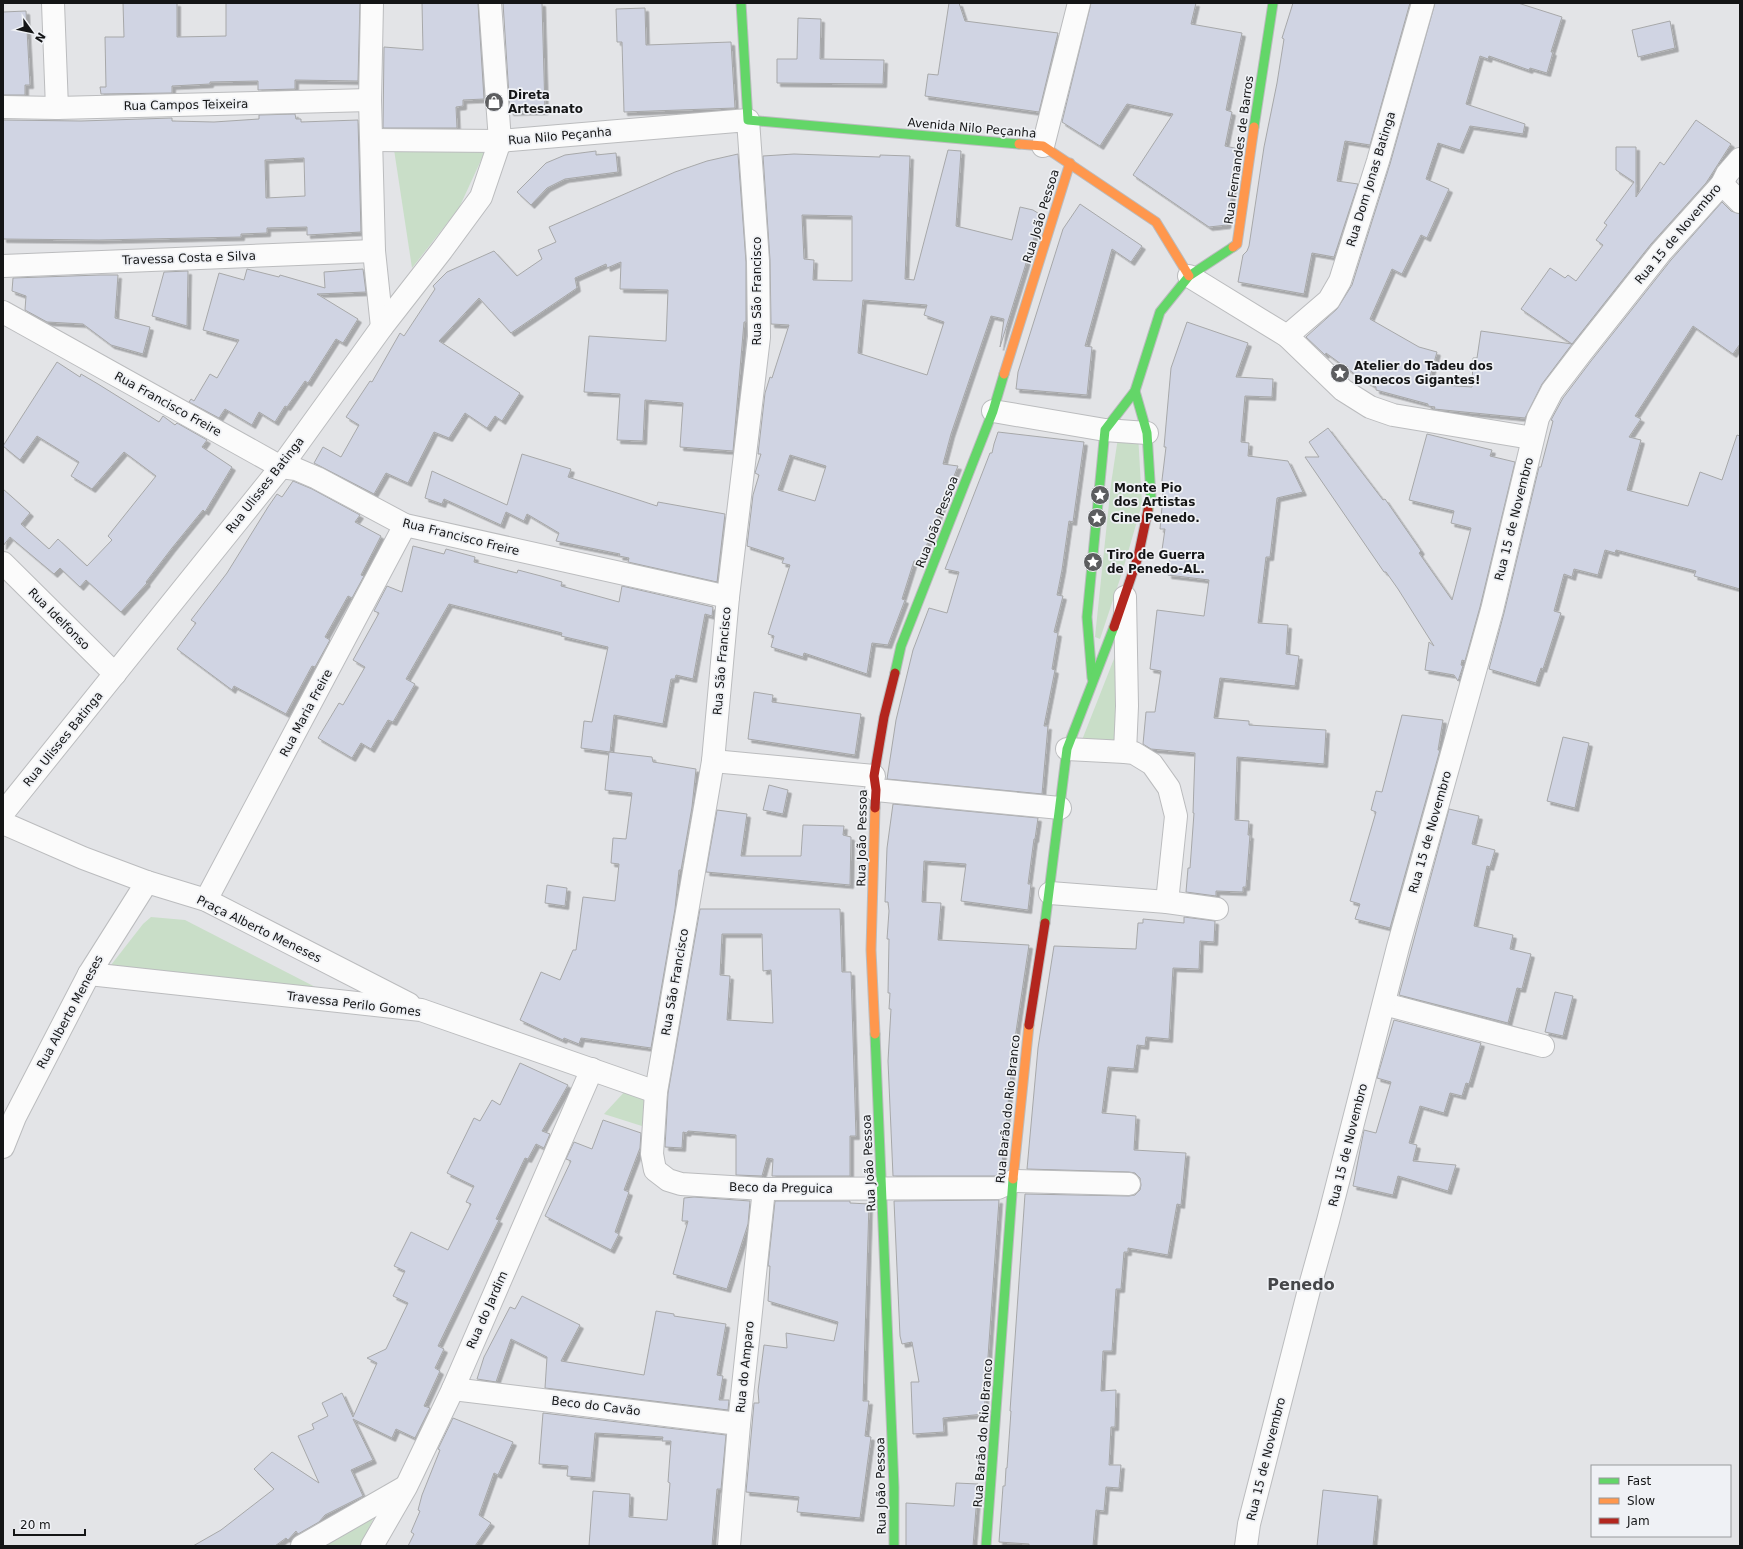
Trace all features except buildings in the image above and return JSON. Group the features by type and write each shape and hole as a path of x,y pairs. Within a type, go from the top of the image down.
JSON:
{"main road":[{"path":"741,3 748,120"},
{"name":"Rua Fernandes de Barros","path":"1189,276 1237,244 1273,3"},
{"name":"Avenida Nilo Peçanha","path":"748,120 1043,146 1070,162 1156,222 1189,276"},
{"name":"Rua João Pessoa","path":"894,1546 894,1488 871,950 875,783 884,717 901,646 993,411 1070,162"},
{"path":"1105,430 1135,391 1160,312 1189,276"},
{"name":"Rua Barão do Rio Branco","path":"986,1546 1013,1181 1026,1046 1050,893 1067,749 1092,682 1102,660 1138,557 1151,497 1147,433 1135,391"},
{"name":"Rua Barão do Rio Branco","path":"1092,682 1087,617 1105,430"}],"street":[{"path":"53,3 57,108"},
{"path":"372,3 370,100 374,251 382,327"},
{"path":"490,3 500,141"},
{"path":"1043,146 1079,3"},
{"name":"Rua Dom Jonas Batinga","path":"1287,336 1329,300 1340,280 1378,161 1423,3"},
{"name":"Rua Campos Teixeira","path":"3,107 57,108 370,100"},
{"name":"Rua Nilo Peçanha","path":"372,140 500,141 748,120"},
{"name":"Rua São Francisco","path":"680,1184 668,1180 655,1170 652,1154 656,1092 713,760 728,597 759,337 758,261 748,120"},
{"name":"Rua Ulisses Batinga","path":"3,813 281,467 382,327 442,250 481,197 500,141"},
{"path":"1732,176 1740,202"},
{"name":"Rua 15 de Novembro","path":"1246,1546 1250,1524 1311,1282 1384,1004 1492,610 1538,418 1557,385 1661,252 1732,176"},
{"name":"Travessa Costa e Silva","path":"3,266 374,251"},
{"path":"1189,276 1287,336 1343,390 1370,407 1393,415 1532,438"},
{"name":"Rua Francisco Freire","path":"3,312 281,467 296,469 317,478 405,525 728,597"},
{"path":"993,411 1105,430 1147,433"},
{"name":"Rua Maria Freire","path":"206,900 405,525"},
{"name":"Rua Idelfonso","path":"3,563 115,674"},
{"path":"1124,595 1127,706 1124,752"},
{"path":"1067,749 1134,753 1152,764 1169,788 1176,816 1167,902"},
{"path":"713,760 1060,808"},
{"name":"Praça Alberto Meneses","path":"3,823 83,858 147,882 206,900 421,1010"},
{"name":"Rua Alberto Meneses","path":"3,1147 15,1117 89,974 147,882"},
{"path":"1050,893 1167,902 1217,909"},
{"name":"Travessa Perilo Gomes","path":"89,974 421,1010 656,1092"},
{"path":"1384,1004 1543,1046"},
{"name":"Rua do Jardim","path":"372,1546 406,1487 453,1388 592,1069"},
{"path":"1013,1181 1129,1184"},
{"name":"Beco da Preguica","path":"680,1184 764,1189 998,1188 1013,1181"},
{"name":"Rua do Amparo","path":"729,1546 739,1424 764,1189"},
{"name":"Beco do Cavão","path":"453,1388 739,1424"},
{"path":"302,1546 406,1487"}],"green space":[{"path":"393,143 488,145 459,208 412,268"},
{"path":"1119,431 1138,434 1142,504 1122,573 1100,639 1095,637 1111,484"},
{"path":"1121,641 1122,746 1082,740"},
{"path":"151,917 185,920 360,1010 104,974 143,924"},
{"path":"628,1088 651,1106 645,1127 604,1114"},
{"path":"381,1503 360,1546 308,1546"}],"traffic: fast":[{"path":"741,3 748,120 1019,144"},
{"path":"1254,127 1273,3"},
{"path":"1092,678 1087,617 1105,430 1135,391 1160,312 1189,276 1233,247"},
{"path":"895,673 901,646 993,411 1004,374"},
{"path":"1135,391 1147,433 1151,497 1148,510"},
{"path":"1045,923 1067,749 1114,627"},
{"path":"875,1034 894,1487 894,1546"},
{"path":"986,1546 1013,1179"}],"traffic: slow":[{"path":"1233,247 1237,244 1254,127"},
{"path":"1019,144 1043,146 1156,222 1189,276"},
{"path":"1004,374 1070,163"},
{"path":"875,808 871,950 875,1034"},
{"path":"1013,1179 1029,1025"}],"traffic: jam":[{"path":"1114,627 1138,557 1148,510"},
{"path":"875,808 876,790 874,776 884,717 895,673"},
{"path":"1029,1025 1045,923"}],"place":[{"name":"Direta Artesanato","path":"494,102"},
{"name":"Atelier do Tadeu dos Bonecos Gigantes!","path":"1340,373"},
{"name":"Monte Pio dos Artistas","path":"1100,495"},
{"name":"Cine Penedo.","path":"1097,518"},
{"name":"Tiro de Guerra de Penedo-AL.","path":"1093,562"}],"district":[{"name":"Penedo","path":"1301,1284"}]}
